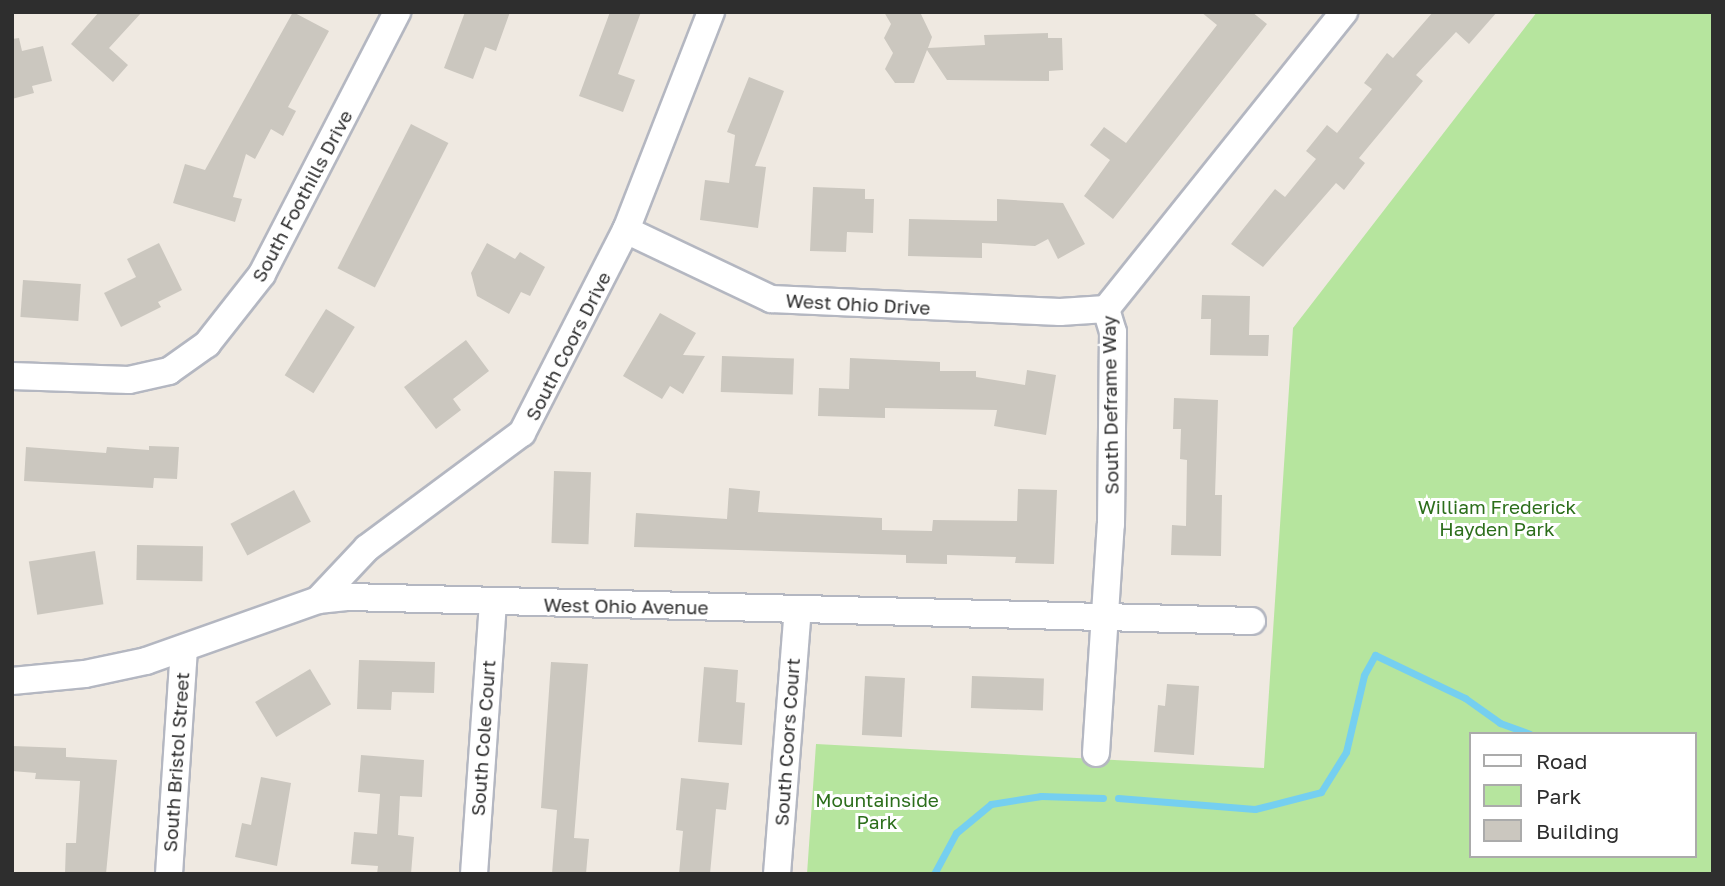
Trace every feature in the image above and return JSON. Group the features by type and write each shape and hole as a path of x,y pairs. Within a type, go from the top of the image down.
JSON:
{"street":[{"name":"South Foothills Drive","path":"12,376 129,380 184,364 225,327 257,283 397,12"},
{"name":"South Coors Drive","path":"318,600 367,548 522,433 626,230 711,12"},
{"name":"South Deframe Way","path":"1096,753 1106,618 1113,346 1106,309 1344,12"},
{"name":"West Ohio Drive","path":"626,230 771,299 1060,312 1106,309"},
{"name":"West Ohio Avenue","path":"12,681 85,674 184,651 318,600 1252,621"},
{"name":"South Cole Court","path":"474,874 493,603"},
{"name":"South Coors Court","path":"777,874 797,610"},
{"name":"South Bristol Street","path":"169,874 184,651"}],"green space":[{"name":"William Frederick Hayden Park","path":"1537,12 1713,12 1713,874 807,874 816,744 1264,768 1293,328"}],"building":[{"path":"99,12 142,12 109,48 128,65 113,82 71,44"},
{"path":"293,12 329,31 288,107 296,111 283,136 271,129 255,159 246,154 233,197 242,199 235,222 173,203 185,164 205,170"},
{"path":"465,12 510,12 496,51 485,47 473,79 444,68"},
{"path":"610,12 641,12 618,74 635,80 623,112 579,96"},
{"path":"884,12 920,12 932,37 928,48 985,45 984,35 1048,33 1048,38 1062,38 1063,70 1049,71 1049,81 947,80 927,50 914,83 895,83 885,69 893,53 884,38 891,24"},
{"path":"1201,12 1252,12 1267,24 1113,219 1084,196 1110,160 1090,145 1104,127 1126,143 1217,25"},
{"path":"1433,12 1497,12 1469,44 1456,32 1416,75 1423,81 1359,158 1365,163 1344,190 1336,183 1263,267 1231,244 1275,189 1285,197 1316,159 1306,151 1327,125 1337,133 1372,89 1364,83 1387,53 1393,58"},
{"path":"19,38 22,51 43,46 52,81 32,86 34,93 12,99 12,39"},
{"path":"749,77 784,91 755,166 766,167 758,228 700,220 705,180 729,183 735,135 727,132"},
{"path":"411,124 448,143 375,287 337,268"},
{"path":"813,187 865,189 865,199 874,199 873,233 847,232 846,252 810,251"},
{"path":"997,199 1063,203 1085,244 1058,259 1048,239 1035,246 982,243 982,258 908,256 909,219 997,221"},
{"path":"159,243 182,290 158,302 161,307 121,327 104,293 136,277 127,259"},
{"path":"487,243 515,259 520,252 545,267 530,296 521,292 509,314 477,296 471,273"},
{"path":"23,280 81,284 78,321 20,317"},
{"path":"1202,295 1250,296 1249,335 1269,335 1268,356 1210,355 1211,319 1201,319"},
{"path":"326,309 355,327 313,393 285,375"},
{"path":"660,313 696,333 683,355 705,356 683,394 670,386 662,399 623,376"},
{"path":"466,340 489,371 453,399 461,410 436,429 404,387"},
{"path":"722,356 794,359 793,394 721,392"},
{"path":"850,358 940,362 940,371 976,371 976,377 1025,385 1027,370 1056,375 1046,435 994,426 997,410 885,408 885,418 818,416 819,388 849,389"},
{"path":"1174,398 1218,400 1215,495 1222,495 1221,556 1171,555 1172,525 1186,526 1187,460 1180,459 1181,429 1173,429"},
{"path":"149,446 179,447 177,479 154,478 153,488 24,481 26,447 106,453 107,447 149,450"},
{"path":"554,471 591,472 588,544 551,543"},
{"path":"729,488 760,491 758,512 882,518 882,530 932,531 933,520 1017,521 1018,489 1057,490 1054,564 1015,563 1016,557 947,555 947,564 906,563 906,555 634,547 636,513 727,519"},
{"path":"294,490 311,522 247,556 230,524"},
{"path":"137,545 203,546 202,581 136,580"},
{"path":"95,551 103,604 37,615 29,561"},
{"path":"359,660 435,662 434,693 392,692 391,710 357,709"},
{"path":"551,662 588,664 574,838 589,839 586,874 552,874 557,810 541,808"},
{"path":"704,667 738,670 736,702 745,703 742,745 698,742"},
{"path":"310,669 331,704 276,737 255,702"},
{"path":"865,676 905,678 902,737 862,735"},
{"path":"972,676 1044,679 1043,710 971,708"},
{"path":"1167,684 1199,686 1194,755 1154,752 1158,705 1165,706"},
{"path":"12,746 66,748 66,757 117,760 106,874 65,874 66,843 76,843 80,781 35,779 36,773 12,771"},
{"path":"361,755 424,760 422,797 400,796 398,835 414,837 411,874 377,874 378,866 351,864 354,832 377,834 380,794 358,792"},
{"path":"261,777 291,783 277,866 235,857 242,823 251,825"},
{"path":"681,778 729,783 726,810 716,809 710,874 679,874 683,831 676,830"}],"waterway":[{"path":"1118,798 1255,809 1321,792 1346,752 1364,675 1375,655 1465,698 1500,723 1525,732"},
{"path":"934,874 956,833 991,804 1041,796 1103,798"}],"park label":[{"name":"Mountainside Park","path":"877,811"}]}
